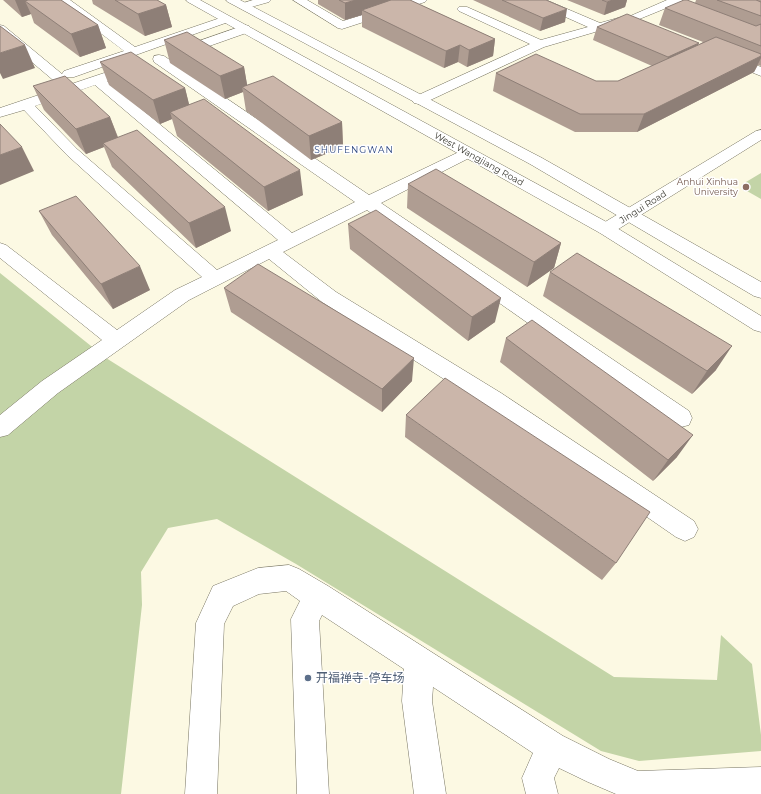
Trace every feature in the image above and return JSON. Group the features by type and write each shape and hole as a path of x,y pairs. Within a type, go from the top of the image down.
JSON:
{"main road":[{"path":"63,0 133,51"},
{"name":"West Wangjiang Road","path":"192,0 606,229 761,324"},
{"path":"238,3 265,0"},
{"path":"299,0 342,25 421,0"},
{"path":"536,0 599,27"},
{"path":"419,100 540,44 633,18 677,0"},
{"path":"238,3 536,161 761,291"},
{"path":"641,5 653,10"},
{"path":"462,9 540,44"},
{"path":"633,18 647,24"},
{"path":"44,82 227,19"},
{"path":"0,29 58,77"},
{"path":"0,113 245,30"},
{"path":"718,54 761,72"},
{"path":"159,59 680,418"},
{"path":"97,80 291,241"},
{"path":"26,104 72,152 215,278"},
{"name":"Jingui Road","path":"606,229 761,134"},
{"path":"0,428 50,387 182,295 468,153"},
{"path":"0,249 117,340"},
{"path":"270,251 329,297 493,399 685,529"},
{"path":"201,794 210,623 223,596 258,581 289,578 552,747 599,771 638,787 662,790 741,787"},
{"path":"313,794 305,619 318,596"},
{"path":"419,662 417,701 430,794"},
{"path":"542,794 538,778 552,747"}],"green space":[{"path":"761,173 761,199 747,191 746,182"},
{"path":"0,273 106,358 614,677 717,680 721,635 752,664 761,735 761,751 639,761 601,751 296,564 217,519 168,528 141,572 142,605 121,794 0,794"}],"building":[{"path":"61,0 98,25 71,34 25,1"},
{"path":"115,0 157,0 166,5 138,14"},
{"path":"339,0 356,0 345,3"},
{"path":"391,0 410,0 495,39 469,50 460,45 446,51 362,10"},
{"path":"502,0 546,0 567,9 543,18"},
{"path":"602,0 613,0 607,2"},
{"path":"684,0 756,26 761,24 761,46 665,8"},
{"path":"717,0 756,0 761,2 761,16"},
{"path":"627,14 699,43 668,57 597,27"},
{"path":"0,26 25,45 0,53"},
{"path":"187,32 244,67 220,76 164,40"},
{"path":"716,37 761,54 761,56 644,114 580,114 496,73 536,54 596,81 618,81"},
{"path":"131,52 185,88 153,100 100,62"},
{"path":"65,76 110,117 76,129 33,86"},
{"path":"273,76 342,122 309,136 242,87"},
{"path":"204,99 300,170 264,187 170,112"},
{"path":"0,124 22,147 0,155"},
{"path":"137,130 225,207 189,223 103,143"},
{"path":"436,169 561,243 534,262 408,184"},
{"path":"76,196 140,266 101,284 39,211"},
{"path":"376,210 501,298 472,317 348,224"},
{"path":"577,253 732,346 707,371 550,272"},
{"path":"258,264 414,358 382,389 224,288"},
{"path":"532,320 693,435 668,460 506,338"},
{"path":"445,378 650,512 616,563 406,415"}],"place":[{"name":"Anhui Xinhua University","path":"746,187"},
{"name":"开福禅寺-停车场","path":"308,678"}],"district":[{"name":"SHUFENGWAN","path":"354,150"}]}
